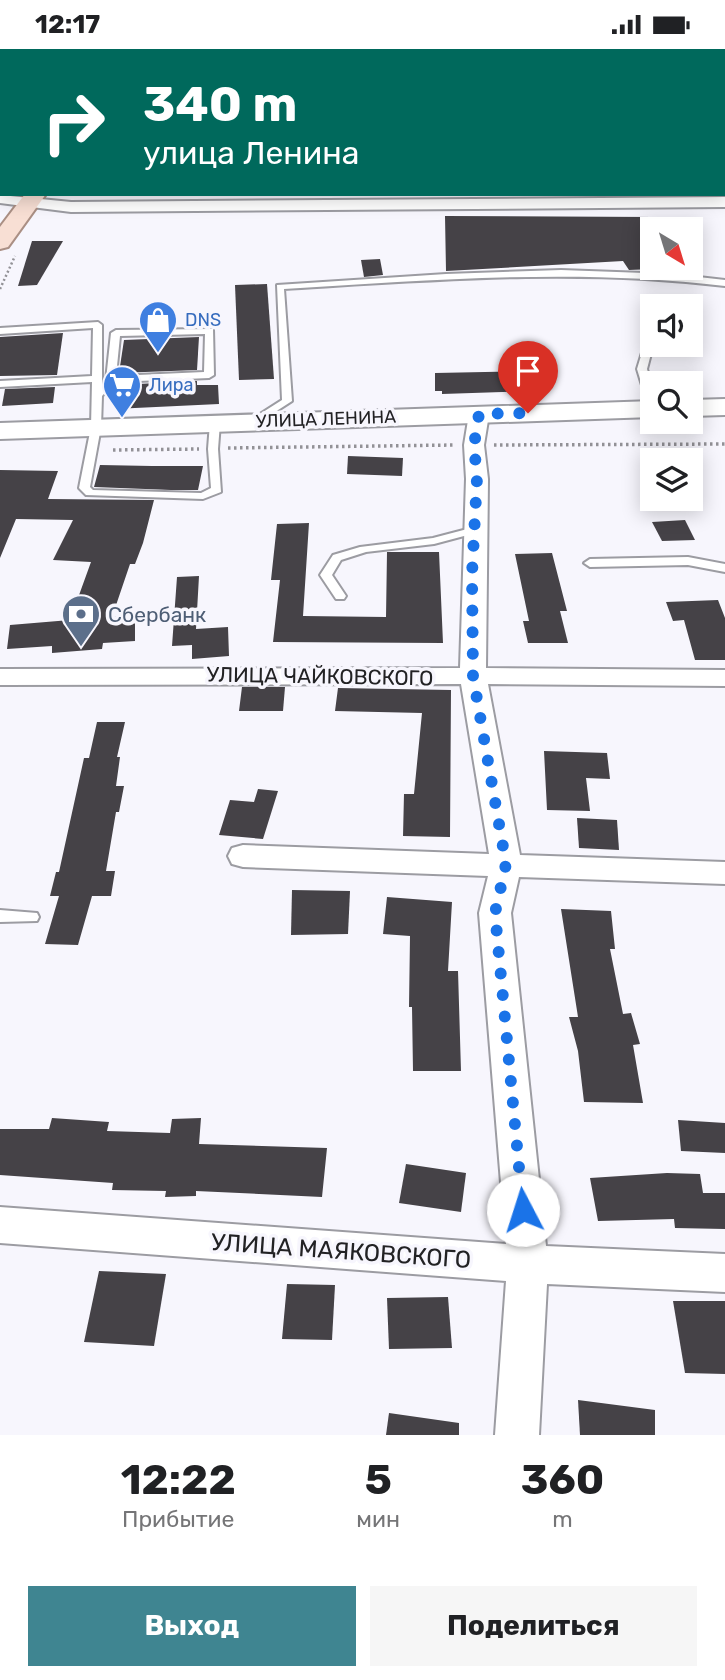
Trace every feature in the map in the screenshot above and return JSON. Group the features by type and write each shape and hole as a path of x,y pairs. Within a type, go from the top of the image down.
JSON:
{"main road":[{"path":"0,242 34,198"},
{"path":"703,408 725,407"},
{"name":"УЛИЦА ЛЕНИНА","path":"0,431 95,439 214,436 254,421 476,429 640,409"}],"street":[{"path":"0,199 34,198 71,207 725,201"},
{"path":"476,429 473,676 506,864 495,913 528,1265 517,1435"},
{"name":"УЛИЦА ЧАЙКОВСКОГО","path":"0,677 266,673 725,678"},
{"path":"243,856 725,873"},
{"name":"УЛИЦА МАЯКОВСКОГО","path":"0,1225 528,1265 725,1273"}],"lane":[{"path":"254,421 287,401 280,287 530,275 625,275 725,283"},
{"path":"0,331 98,325 95,439 84,488 90,493 207,496 217,489 214,436"},
{"path":"96,396 111,379 116,333 210,331 209,375 111,379"},
{"path":"0,384 96,379"},
{"path":"340,596 326,575 337,558 364,549 434,541 475,530"},
{"path":"590,563 688,561 725,569"},
{"path":"0,916 31,917"}],"path":[{"path":"95,439 476,429 725,444"}],"building":[{"path":"445,216 653,217 640,217 640,270 629,270 623,261 446,271"},
{"path":"32,241 63,241 37,285 18,286"},
{"path":"380,259 383,275 364,277 361,260"},
{"path":"267,284 274,379 239,380 235,285"},
{"path":"63,333 57,375 0,376 0,337"},
{"path":"199,337 197,370 119,373 124,340"},
{"path":"532,371 536,391 442,394 442,391 435,391 435,373"},
{"path":"197,381 197,385 218,385 219,404 114,409 118,385"},
{"path":"55,387 53,403 2,406 5,389"},
{"path":"348,456 403,458 402,476 347,474"},
{"path":"100,465 203,466 198,490 171,490 94,487"},
{"path":"0,470 58,471 48,499 154,500 143,543 135,564 130,564 112,617 135,616 135,641 103,643 102,649 52,653 52,646 7,649 10,625 70,620 91,562 53,560 73,520 16,519 0,558"},
{"path":"685,520 695,540 662,541 652,522"},
{"path":"309,523 303,616 386,617 387,552 439,552 443,643 273,642 280,580 271,580 277,524"},
{"path":"552,553 567,611 560,611 568,643 528,643 523,621 529,621 515,554"},
{"path":"199,576 196,629 228,627 229,656 192,659 192,645 172,646 177,577"},
{"path":"718,600 725,618 725,660 695,660 684,620 673,621 666,602"},
{"path":"242,687 285,687 283,711 239,711"},
{"path":"338,688 451,690 450,837 403,836 404,794 414,794 422,713 335,711"},
{"path":"97,722 125,722 117,757 120,757 116,786 124,786 119,812 116,812 106,871 115,871 111,896 92,896 78,945 45,944 59,896 50,896 56,872 59,872 84,758 89,758"},
{"path":"544,751 607,753 610,779 586,778 590,811 547,810"},
{"path":"258,789 278,791 263,839 219,835 230,800 254,802"},
{"path":"577,818 617,820 619,850 579,848"},
{"path":"292,890 350,891 348,934 291,935"},
{"path":"387,897 452,902 448,971 458,971 461,1071 413,1071 412,1007 409,1007 410,936 383,934"},
{"path":"561,909 611,911 615,949 610,949 623,1014 631,1013 640,1044 633,1045 643,1103 584,1102 578,1051 569,1017 578,1017"},
{"path":"52,1118 109,1122 107,1131 170,1133 172,1119 201,1118 199,1144 327,1148 322,1197 196,1191 196,1196 165,1197 166,1191 112,1190 113,1183 0,1175 0,1129 49,1129"},
{"path":"678,1120 725,1123 725,1153 681,1151"},
{"path":"406,1164 466,1173 461,1212 399,1203"},
{"path":"667,1173 700,1174 703,1193 725,1193 725,1229 675,1228 674,1219 598,1221 590,1178"},
{"path":"99,1271 166,1274 154,1346 84,1342"},
{"path":"287,1284 335,1285 332,1340 282,1339"},
{"path":"448,1297 452,1348 389,1349 387,1298"},
{"path":"673,1301 725,1301 725,1374 685,1373"},
{"path":"578,1400 655,1410 655,1435 580,1435"},
{"path":"389,1413 459,1423 459,1435 386,1435"}],"place":[{"name":"DNS","path":"158,354"},
{"name":"Лира","path":"122,419"},
{"name":"Сбербанк","path":"81,648"}],"route":[{"path":"523,1210 495,913 506,864 473,676 472,574 477,478 474,445 479,414 528,413"}]}
